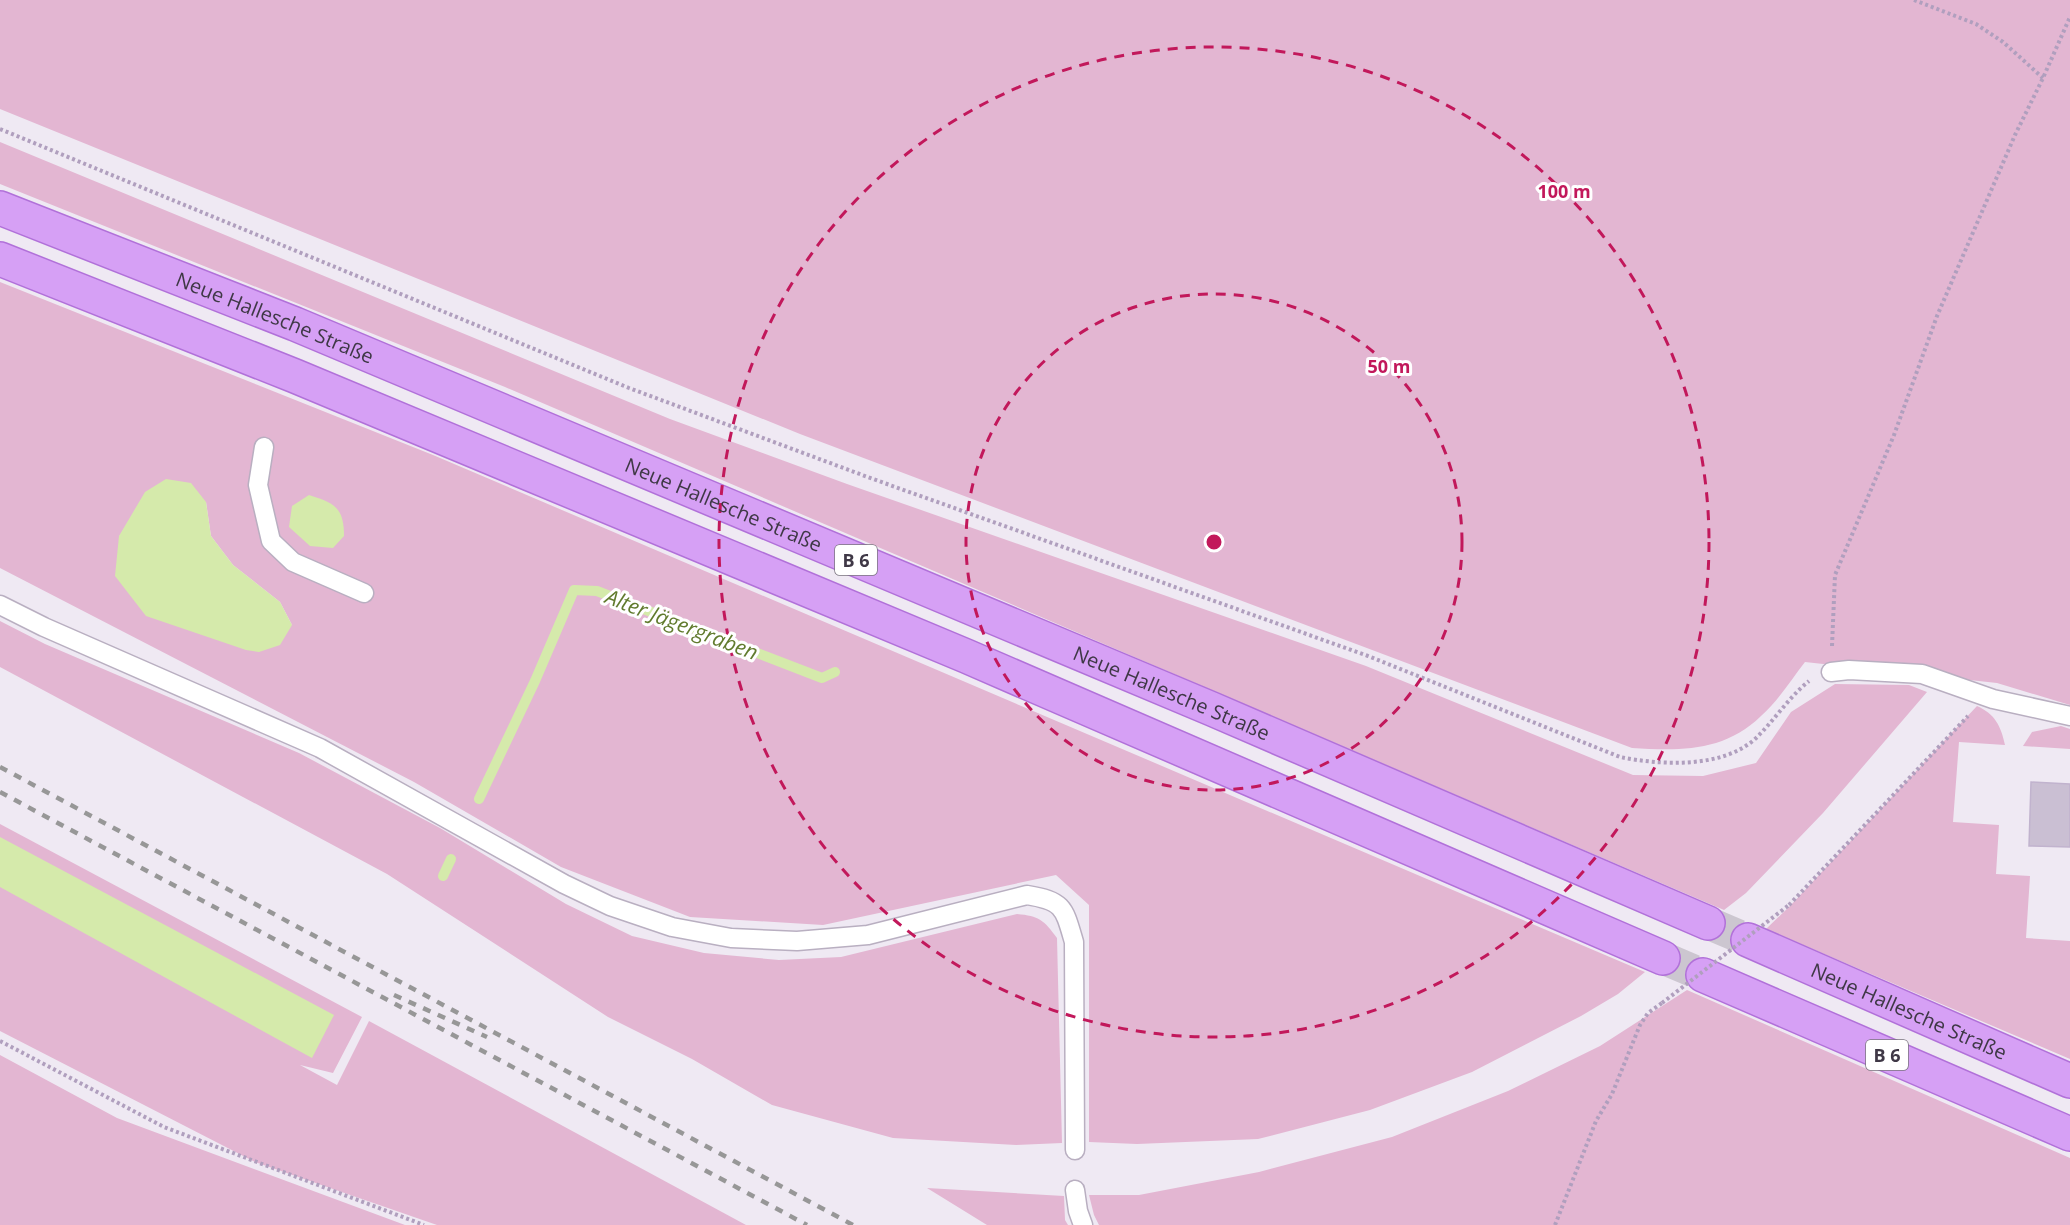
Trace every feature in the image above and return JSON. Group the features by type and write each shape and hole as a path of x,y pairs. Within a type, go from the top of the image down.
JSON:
{"main road":[{"name":"Neue Hallesche Straße","path":"0,208 339,342 1212,709 1708,923"},
{"name":"B 6","path":"0,259 295,376 944,647 1664,958"},
{"name":"Neue Hallesche Straße","path":"1748,940 2070,1081"},
{"name":"B 6","path":"1703,975 2070,1134"}],"lane":[{"path":"264,447 258,485 271,541 293,562 364,593"},
{"path":"0,604 44,627 320,748 564,884 610,906 672,927 731,938 797,941 867,935 1027,896 1050,899 1065,913 1074,942 1075,1150"},
{"path":"1831,672 1849,670 1922,674 1993,699 2070,716"},
{"path":"1075,1190 1077,1211 1083,1225"}],"path":[{"path":"1914,0 1976,24 2003,42 2043,78"},
{"path":"0,129 628,388 873,479 1368,656 1620,757 1648,762 1686,763 1736,752 1754,740 1794,693 1809,681 1831,672 1835,575 1894,435 1936,316 2015,135 2070,17"},
{"path":"1555,1225 1596,1121 1612,1094 1640,1025 1648,1013 1789,905 1969,715 1993,699"},
{"path":"0,1041 164,1127 424,1225"}],"shaded area":[{"path":"0,0 2070,0 2070,705 1997,683 1805,662 1767,710 1747,728 1732,737 1701,747 1684,749 1632,748 800,434 0,109"},
{"path":"0,142 670,419 847,484 1366,666 1633,775 1703,776 1756,763 1791,712 1835,684 1909,685 1927,692 1823,813 1746,893 1724,910 505,387 0,184"},
{"path":"0,282 433,455 1645,972 1618,994 1581,1016 1472,1072 1370,1110 1258,1139 1137,1144 1089,1142 1089,905 1056,875 823,925 690,917 561,867 414,782 0,568","holes":["206,502 211,536 233,565 280,602 292,625 119,536"]},
{"path":"166,479 191,483 206,502 211,536 233,565 280,602 292,625 280,645 259,652 246,650 146,616 115,576 119,536 145,492"},
{"path":"309,495 331,504 340,512 344,536 333,548 310,546 289,527 292,506"},
{"path":"0,621 45,644 299,753 440,828 566,904 632,936 704,953 779,960 841,957 1017,914 1036,918 1044,923 1057,938 1062,1143 1016,1145 893,1138 772,1105 692,1059 608,1017 387,874 0,667"},
{"path":"1977,706 1996,721 2005,745 1959,742 1953,822 1999,825 1996,874 2030,876 2026,938 2070,941 2070,1059 1766,929"},
{"path":"2061,726 2070,729 2070,749 2023,746 2032,732"},
{"path":"0,824 362,1017 333,1073 300,1065 337,1085 369,1021 746,1225 437,1225 255,1162 0,1031"},
{"path":"0,837 334,1015 312,1058 0,887"},
{"path":"1687,990 2070,1158 2070,1225 1099,1225 1094,1215 1089,1195 1139,1195 1259,1172 1392,1137 1508,1091 1600,1046"},
{"path":"0,1055 117,1118 405,1225 0,1225"},
{"path":"927,1188 1064,1196 1065,1220 1068,1225 987,1225"}],"building":[{"path":"2031,782 2070,784 2070,847 2029,846"}],"waterway":[{"name":"Alter Jägergraben","path":"479,799 535,681 574,590 597,591 822,678 835,672"},
{"name":"Alter Jägergraben","path":"443,876 451,859"}],"tunnel":[{"path":"1708,923 1748,940"},
{"path":"1663,958 1703,975"}],"railway":[{"path":"0,767 853,1225"},
{"path":"0,792 807,1225"},
{"path":"394,995 487,1037"}]}
